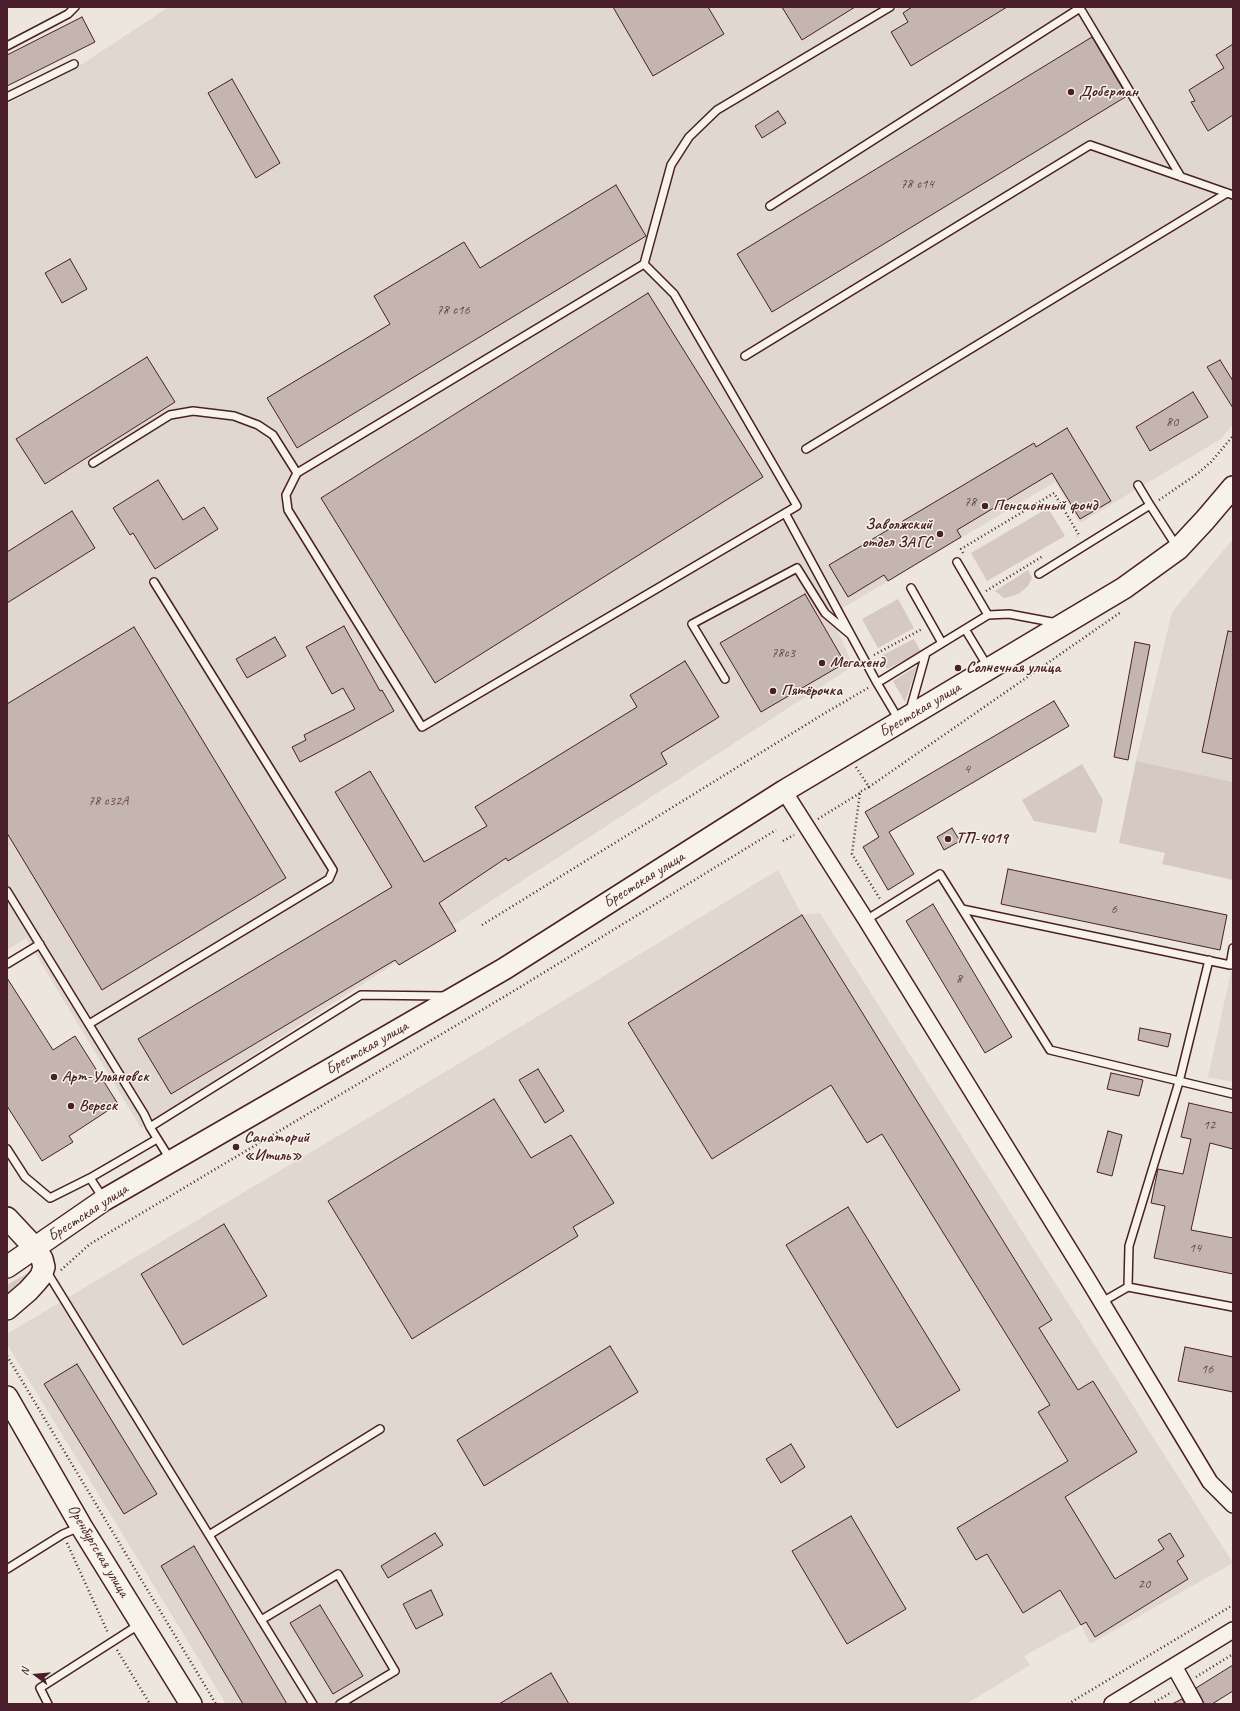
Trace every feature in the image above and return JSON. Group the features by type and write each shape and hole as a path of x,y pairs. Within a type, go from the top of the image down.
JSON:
{"street":[{"name":"Брестская улица","path":"7,1267 104,1200 504,969 784,791 1124,588 1178,549 1233,487"},
{"path":"784,791 866,920 1102,1302 1210,1482 1233,1505"},
{"path":"7,1218 35,1248 42,1259 47,1273 41,1276 28,1291 7,1309"},
{"name":"Оренбургская улица","path":"7,1397 81,1526 191,1704"},
{"path":"1112,1704 1233,1630"},
{"path":"1174,1666 1195,1704"}],"lane":[{"path":"7,46 68,14 76,7"},
{"path":"644,264 674,294 797,506 422,727 288,510 286,495 297,473 644,264 671,165 689,137 717,110 890,7"},
{"path":"770,206 1080,8 1181,177"},
{"path":"7,97 74,64"},
{"path":"745,356 1090,145 1230,194"},
{"path":"806,449 1230,194"},
{"path":"93,462 170,415 193,411 234,416 258,425 273,435 297,473"},
{"path":"1138,485 1178,549"},
{"path":"1039,574 1150,505"},
{"path":"785,513 877,683 904,720"},
{"path":"957,562 988,616"},
{"path":"725,679 692,624 797,568 825,613 851,635"},
{"path":"89,1024 329,879 333,870 154,582"},
{"path":"911,588 942,643"},
{"path":"877,683 988,616 1008,614 1063,625"},
{"path":"965,629 989,669"},
{"path":"904,720 926,653"},
{"path":"866,920 940,874 1050,1050 1233,1094"},
{"path":"7,891 144,1114 150,1127 171,1161"},
{"path":"962,909 1230,965 1233,948"},
{"path":"7,964 40,944"},
{"path":"1128,1287 1129,1246 1179,1082 1209,960"},
{"path":"150,1127 361,995 455,997"},
{"path":"7,1149 25,1177 50,1198 90,1178 157,1139"},
{"path":"90,1178 104,1200"},
{"path":"47,1273 313,1704"},
{"path":"1102,1302 1128,1287 1233,1307"},
{"path":"209,1535 380,1429"},
{"path":"7,1568 63,1534 81,1526"},
{"path":"261,1620 338,1574 395,1671 340,1704"},
{"path":"48,1704 40,1688 142,1623"}],"path":[{"path":"1150,505 1197,474 1211,462 1233,436"},
{"path":"964,555 961,549 1054,493 1079,535 1072,539"},
{"path":"977,597 1046,555"},
{"path":"982,585 986,591"},
{"path":"783,841 869,787 1125,609"},
{"path":"864,660 931,624"},
{"path":"482,925 825,713 877,683"},
{"path":"856,766 869,787"},
{"path":"860,792 852,854 885,909"},
{"path":"47,1273 72,1259 90,1244 516,989 776,830"},
{"path":"7,1356 216,1704"},
{"path":"1068,1704 1233,1605"},
{"path":"112,1642 150,1704"}],"shaded area":[{"path":"169,7 1233,7 1233,424 1221,439 1080,523 1055,482 831,615 853,666 141,1128 26,938 7,950 7,104 76,68"},
{"path":"1048,508 1065,536 987,581 971,553"},
{"path":"1233,539 1233,782 1136,761 1172,612"},
{"path":"1028,570 1032,578 1028,586 1020,593 1004,598 995,591"},
{"path":"898,599 914,628 878,648 862,619"},
{"path":"914,639 921,652 887,669 881,656"},
{"path":"917,666 905,702 893,681"},
{"path":"1136,761 1233,782 1233,880 1162,864 1165,853 1119,843"},
{"path":"1082,764 1103,800 1096,833 1034,821 1022,800"},
{"path":"778,870 802,915 820,913 1233,1563 1090,1644 1081,1625 1024,1656 1030,1665 966,1704 226,1704 7,1344 7,1334 535,1018"},
{"path":"1233,963 1233,1082 1208,1077"},
{"path":"28,1273 31,1273 7,1298 7,1285"}],"building":[{"path":"613,7 708,7 724,34 653,76"},
{"path":"782,7 855,7 802,40"},
{"path":"912,7 1007,7 911,66 891,32 908,22 903,13"},
{"path":"82,17 95,42 7,86 7,55"},
{"path":"1092,37 1127,96 772,312 737,254"},
{"path":"1233,44 1233,115 1208,131 1191,102 1195,101 1189,90 1224,68 1216,55"},
{"path":"232,79 280,163 256,178 208,93"},
{"path":"778,111 786,123 762,138 755,126"},
{"path":"616,185 646,236 297,448 267,398 390,324 374,296 464,242 480,268"},
{"path":"70,259 87,289 62,303 45,273"},
{"path":"648,293 763,477 435,683 321,498"},
{"path":"147,357 175,402 45,484 16,439"},
{"path":"1220,360 1233,381 1233,408 1207,367"},
{"path":"1193,392 1208,417 1150,451 1136,427"},
{"path":"1067,428 1111,501 1080,519 1052,473 957,530 961,537 888,581 884,575 848,597 829,565 1034,443 1036,447"},
{"path":"158,480 183,520 204,507 218,529 155,569 133,533 130,535 113,508"},
{"path":"72,511 95,548 7,603 7,552"},
{"path":"805,594 845,663 761,712 720,643"},
{"path":"344,626 380,691 382,690 394,711 300,762 292,747 306,740 304,735 355,709 343,688 332,694 306,647"},
{"path":"134,627 286,878 102,990 7,833 7,704"},
{"path":"1228,631 1233,632 1233,759 1202,752"},
{"path":"275,637 286,656 247,678 236,659"},
{"path":"1135,642 1150,645 1128,760 1114,757"},
{"path":"685,661 719,717 661,753 667,764 508,861 506,858 439,903 456,931 399,965 395,960 171,1094 138,1039 392,887 335,792 370,771 424,862 487,826 475,807 637,707 630,695"},
{"path":"1054,701 1069,726 889,832 914,874 888,890 863,847 879,837 865,812"},
{"name":"ТП-4019","path":"952,828 960,841 944,850 937,837"},
{"path":"1008,869 1227,915 1220,950 1001,904"},
{"path":"933,904 1012,1037 985,1053 906,921"},
{"path":"802,915 1052,1320 1039,1328 1078,1390 1093,1381 1137,1452 1065,1497 1115,1579 1164,1549 1158,1540 1170,1533 1184,1556 1177,1561 1188,1579 1095,1637 1086,1622 1081,1625 1060,1590 1023,1613 987,1554 976,1560 957,1528 1068,1461 1038,1412 1050,1405 882,1134 867,1143 831,1085 712,1159 628,1023"},
{"name":"Арт-Ульяновск","path":"7,978 53,1050 75,1036 118,1104 69,1136 73,1142 42,1161 7,1106"},
{"path":"1140,1028 1171,1034 1168,1047 1138,1040"},
{"path":"538,1069 564,1111 545,1123 519,1080"},
{"path":"1111,1073 1143,1080 1139,1096 1107,1089"},
{"path":"494,1099 531,1158 571,1135 614,1203 573,1227 578,1236 412,1339 328,1201"},
{"path":"1189,1103 1233,1113 1233,1149 1210,1143 1191,1230 1233,1238 1233,1274 1154,1258 1165,1206 1151,1203 1158,1169 1183,1174 1191,1139 1181,1137"},
{"path":"1108,1131 1122,1135 1112,1176 1097,1172"},
{"path":"848,1207 960,1390 897,1428 786,1245"},
{"path":"224,1224 267,1296 183,1345 141,1274"},
{"path":"610,1346 638,1392 484,1486 457,1440"},
{"path":"1185,1347 1233,1357 1233,1392 1178,1381"},
{"path":"77,1364 157,1494 124,1514 44,1384"},
{"path":"791,1444 805,1467 781,1483 766,1459"},
{"path":"851,1516 906,1609 847,1644 792,1551"},
{"path":"435,1533 443,1545 388,1578 381,1566"},
{"path":"194,1546 287,1704 243,1704 161,1566"},
{"path":"431,1590 443,1615 416,1629 403,1604"},
{"path":"320,1605 363,1676 333,1694 290,1623"},
{"path":"1233,1665 1233,1691 1212,1704 1204,1704 1196,1688"},
{"path":"551,1673 569,1704 499,1704"},
{"path":"1182,1699 1185,1704 1172,1704"}],"place":[{"name":"Доберман","path":"1071,92"},
{"name":"Пенсионный фонд","path":"985,506"},
{"name":"Заволжский отдел ЗАГС","path":"940,534"},
{"name":"Мегахенд","path":"822,663"},
{"name":"Солнечная улица","path":"958,668"},
{"name":"Пятёрочка","path":"773,691"},
{"name":"ТП-4019","path":"948,839"},
{"name":"Арт-Ульяновск","path":"54,1077"},
{"name":"Вереск","path":"71,1106"},
{"name":"Санаторий «Итиль»","path":"236,1147"}]}
